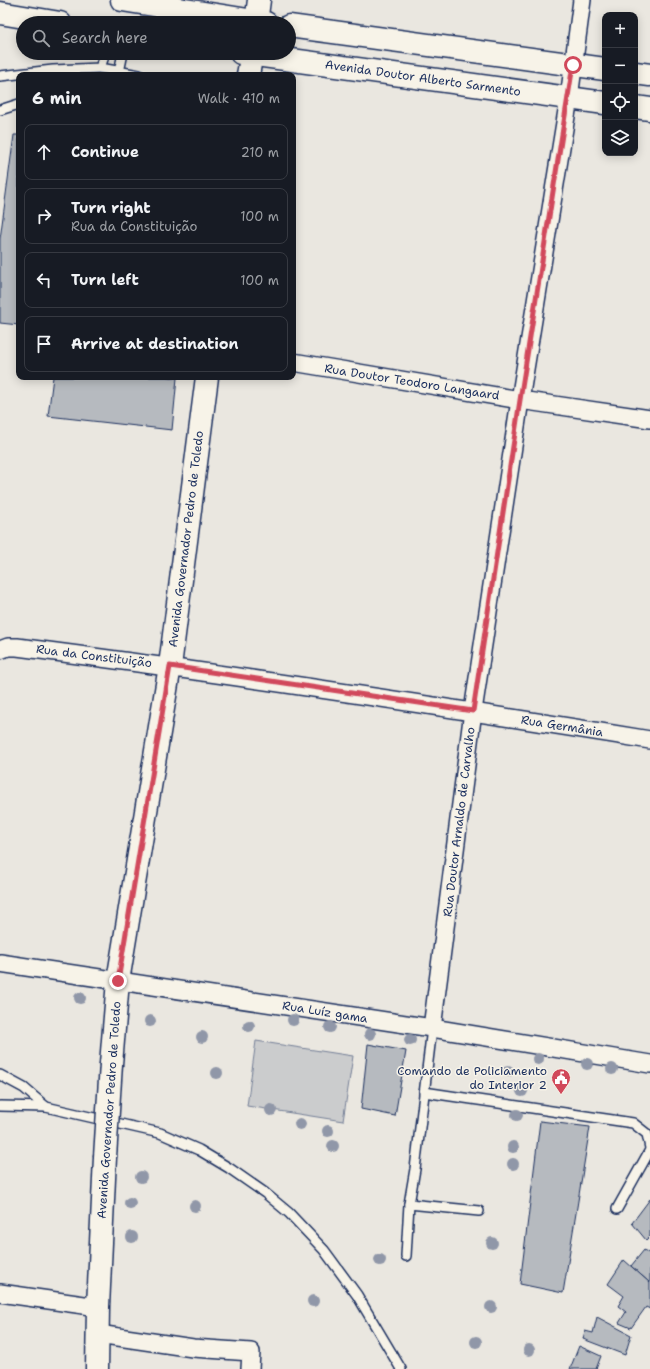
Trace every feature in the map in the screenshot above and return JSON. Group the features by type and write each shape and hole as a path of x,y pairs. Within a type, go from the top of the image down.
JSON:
{"main road":[{"path":"122,0 217,16"},
{"path":"259,0 259,16"},
{"path":"0,13 18,16"},
{"path":"296,27 602,69"},
{"name":"Avenida Doutor Alberto Sarmento","path":"256,60 602,103"},
{"path":"638,73 650,75"},
{"path":"638,107 650,109"},
{"name":"Avenida Governador Pedro de Toledo","path":"97,1369 98,1307 105,1157 118,981 170,666 207,380"}],"street":[{"name":"Rua Doutor Arnaldo de Carvalho","path":"432,1028 473,711 520,400 569,98 582,0"},
{"name":"Rua Doutor Teodoro Langaard","path":"296,363 520,400 650,419"},
{"name":"Rua da Constituição","path":"0,650 8,647 17,647 170,666 473,711"},
{"name":"Rua Germânia","path":"473,711 650,740"},
{"name":"Rua Luíz gama","path":"0,963 432,1028 650,1064"},
{"path":"0,1293 98,1307"},
{"path":"98,1334 193,1348 251,1352 250,1369"}],"lane":[{"path":"100,68 103,60"},
{"path":"117,72 121,60"},
{"path":"35,72 100,68 114,72"},
{"path":"0,76 16,74"},
{"path":"0,110 16,105"},
{"path":"406,1256 409,1204 415,1169 432,1028"},
{"path":"0,1075 24,1088 46,1107"},
{"path":"424,1092 633,1123 647,1134 650,1149 617,1209"},
{"path":"0,1106 46,1107 160,1133 199,1150 229,1168 265,1193 289,1213 324,1250 357,1295 401,1369"},
{"path":"409,1204 479,1211"}],"shaded area":[{"path":"256,1041 353,1056 343,1121 247,1106"}],"building":[{"path":"14,135 16,135 16,325 0,323 0,239"},
{"path":"53,380 177,380 172,430 48,416"},
{"path":"368,1044 406,1051 395,1116 361,1109"},
{"path":"540,1121 590,1127 563,1293 520,1284"},
{"path":"650,1199 650,1236 646,1240 632,1223"},
{"path":"644,1250 650,1254 650,1283 631,1266"},
{"path":"624,1260 650,1283 650,1309 646,1307 631,1328 619,1323 626,1312 618,1306 624,1296 608,1284"},
{"path":"597,1317 631,1335 625,1355 583,1339 585,1331 593,1333"},
{"path":"579,1346 601,1356 596,1369 570,1369"}],"place":[{"name":"Comando de Policiamento do Interior 2","path":"561,1095"}],"route":[{"path":"118,981 170,666 473,711 573,65"}]}
